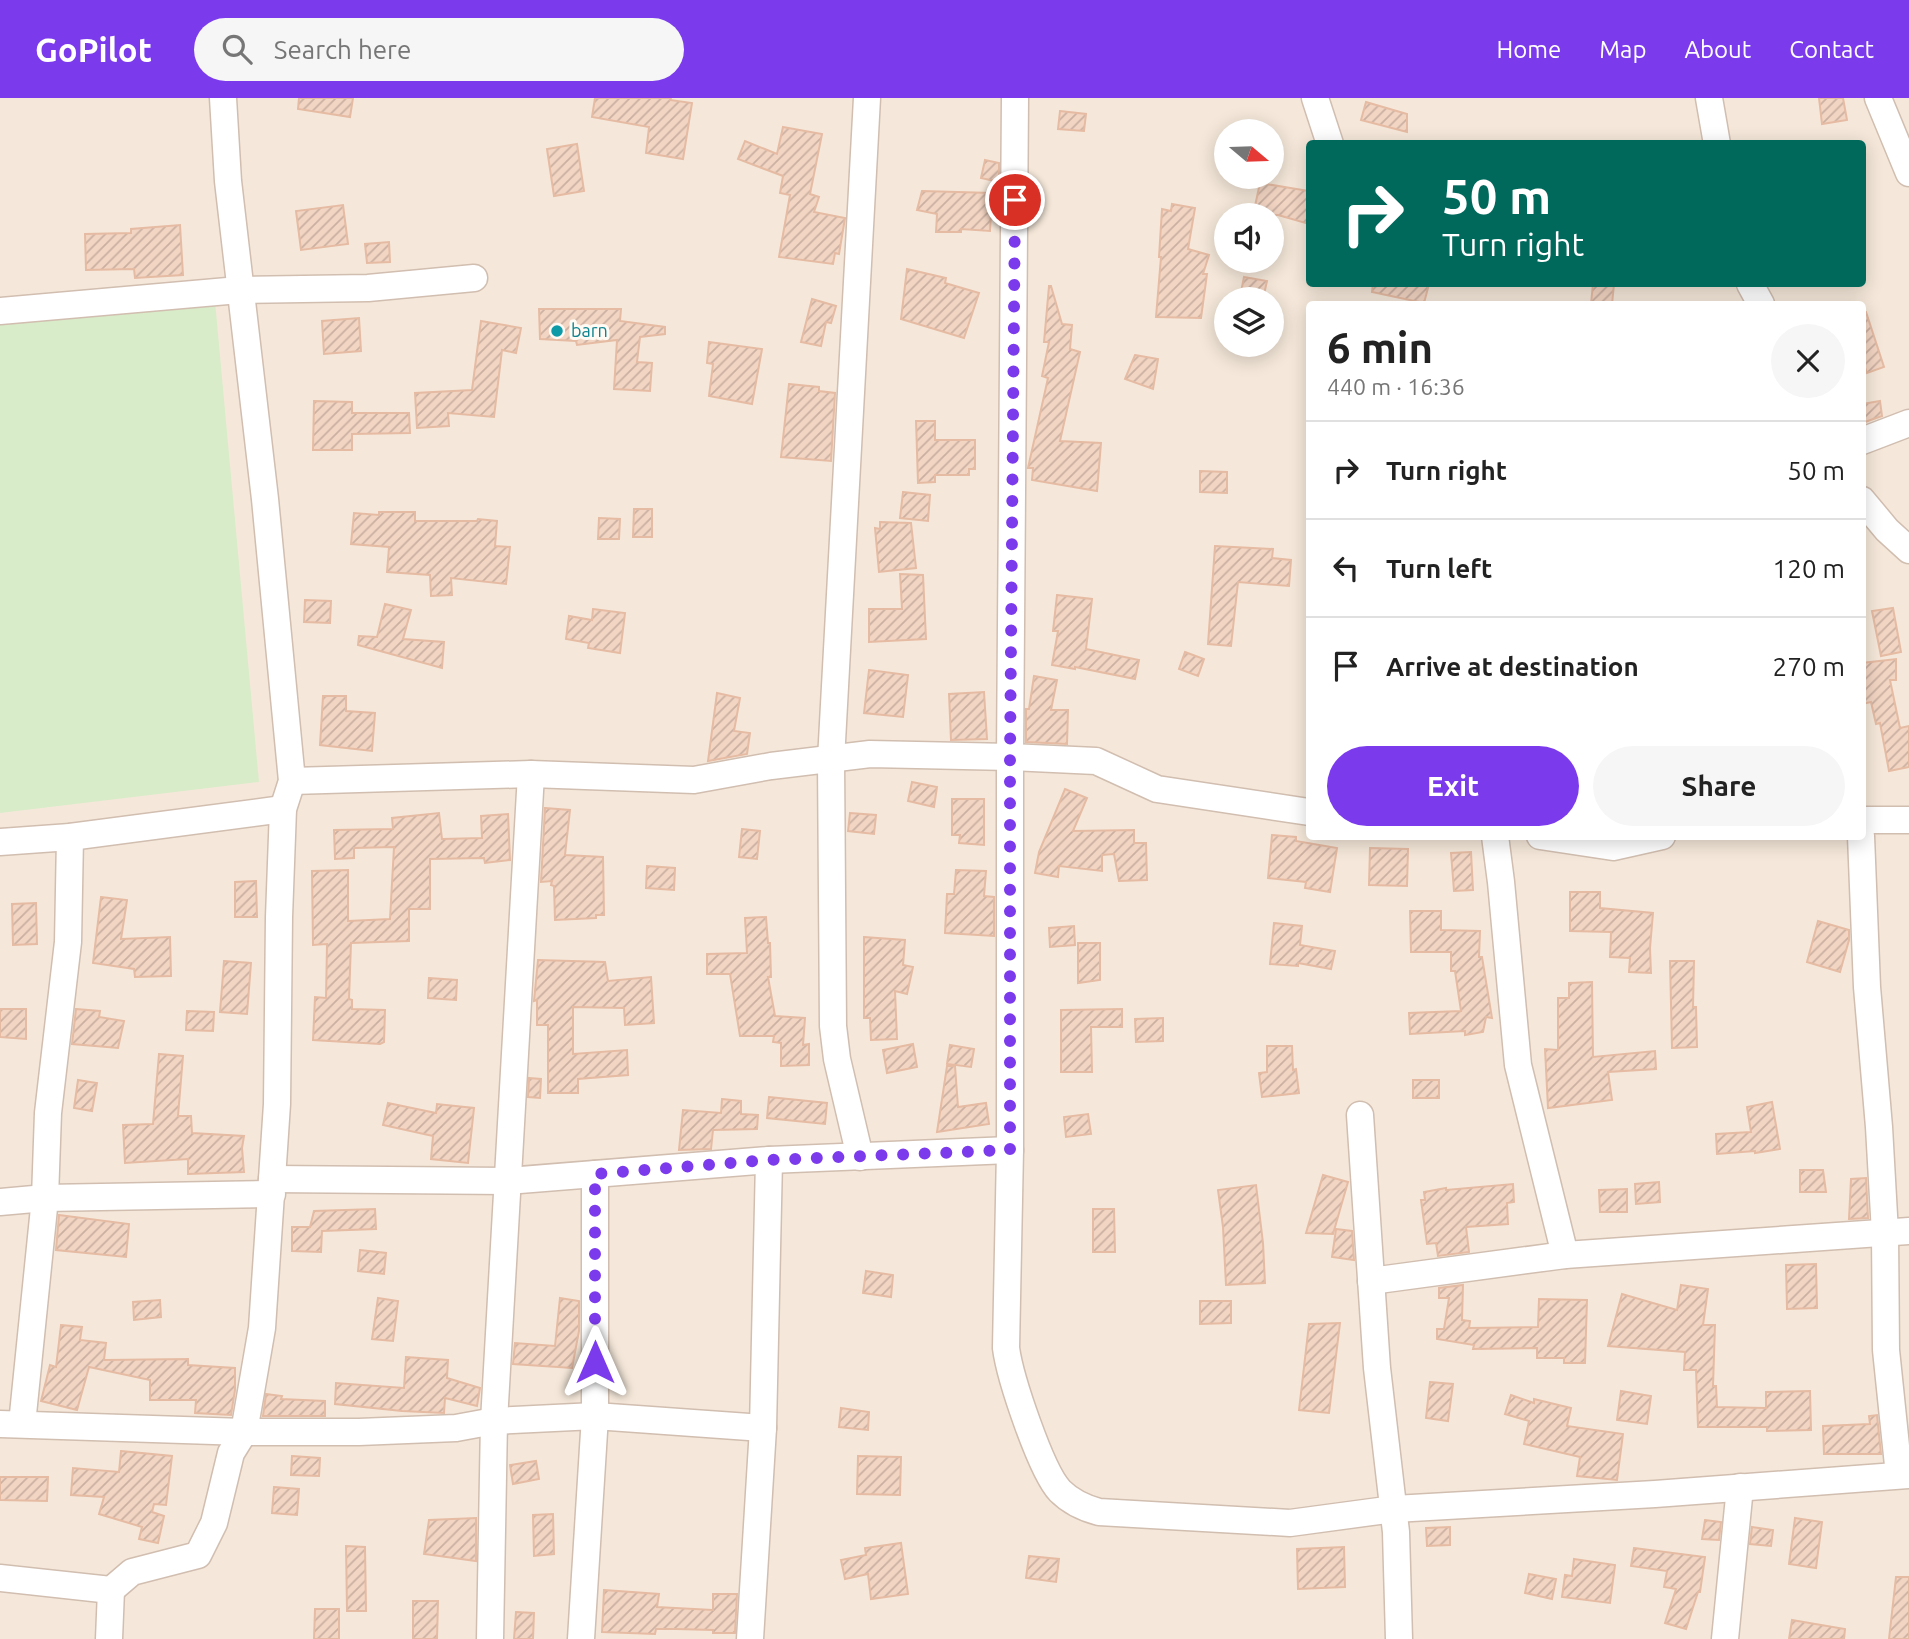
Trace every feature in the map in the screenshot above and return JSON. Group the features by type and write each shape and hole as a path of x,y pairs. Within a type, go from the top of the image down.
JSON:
{"street":[{"path":"0,1578 111,1590 132,1572 198,1555 214,1523 231,1453 244,1432 262,1328 277,1104 282,809 292,780 265,499 239,290 223,98"},
{"path":"860,1157 837,1059 833,1026 831,760 867,98"},
{"path":"1015,98 1010,1150 1006,1348 1010,1372 1018,1394 1051,1480 1060,1492 1078,1504 1099,1512 1290,1523 1394,1509 1904,1475 1886,1350 1897,1232 1880,1127 1867,987 1861,840"},
{"path":"1315,98 1329,140"},
{"path":"1709,98 1716,140"},
{"path":"1878,98 1909,173"},
{"path":"0,311 239,290 368,288 474,278"},
{"path":"1866,439 1909,423"},
{"path":"1866,505 1887,530 1909,550"},
{"path":"292,780 531,774 694,780 771,766 870,754 1010,757 1096,761 1157,789 1306,812"},
{"path":"489,1639 494,1421 531,774"},
{"path":"0,842 70,838 282,809"},
{"path":"1866,820 1909,820"},
{"path":"70,838 68,942 48,1114 45,1198 11,1424 244,1432 373,1431 456,1428 494,1421 595,1416 763,1428"},
{"path":"1496,840 1502,882 1518,1065 1565,1255"},
{"path":"1567,840 1613,847 1644,840"},
{"path":"1360,1115 1377,1368 1394,1509 1399,1639"},
{"path":"0,1202 272,1186 508,1181 769,1160 1010,1150"},
{"path":"750,1639 763,1428 769,1160"},
{"path":"581,1639 595,1416 595,1174"},
{"path":"1371,1281 1565,1255 1897,1232"},
{"path":"1725,1639 1740,1487"},
{"path":"109,1639 111,1590"}],"shaded area":[{"path":"0,98 1909,98 1909,1639 0,1639"}],"green space":[{"path":"215,301 259,782 0,813 0,324"}],"building":[{"path":"299,98 353,98 350,117 298,109"},
{"path":"595,98 671,98 670,100 692,103 683,159 646,153 649,127 592,117"},
{"path":"1819,98 1843,98 1847,120 1822,124"},
{"path":"1366,102 1407,114 1407,132 1361,120"},
{"path":"1060,111 1086,114 1084,131 1058,129"},
{"path":"783,127 822,134 810,194 819,197 814,212 845,218 839,254 835,253 833,264 779,257 790,195 780,193 783,176 738,159 745,141 777,154"},
{"path":"577,144 584,191 554,196 547,149"},
{"path":"985,160 999,163 999,182 981,178"},
{"path":"1284,187 1306,191 1306,223 1284,217 1284,203 1256,203 1259,189"},
{"path":"922,191 992,193 990,231 961,229 961,232 936,232 937,214 917,210"},
{"path":"1172,204 1195,208 1188,249 1209,255 1203,274 1207,274 1201,318 1156,317 1162,209 1171,211"},
{"path":"343,205 348,244 301,250 296,211"},
{"path":"180,225 183,275 135,278 134,269 86,270 85,234 131,233 131,229"},
{"path":"389,242 390,262 367,263 365,244"},
{"path":"907,269 946,278 945,283 979,293 964,338 901,319"},
{"path":"1244,277 1267,281 1266,287 1242,287"},
{"path":"1049,286 1062,324 1072,325 1070,349 1080,352 1060,441 1101,443 1097,491 1032,480 1033,468 1028,468 1048,378 1042,376 1049,342 1044,342"},
{"path":"1373,287 1428,287 1425,301 1372,292"},
{"path":"1593,287 1614,287 1612,301 1591,301"},
{"path":"812,299 836,306 831,323 826,322 821,346 801,342"},
{"path":"539,309 621,309 620,321 665,327 665,334 640,337 637,362 652,363 650,391 614,389 617,340 577,345 576,341 540,339"},
{"path":"1866,312 1884,367 1867,373 1866,370"},
{"path":"359,318 361,351 324,354 322,321"},
{"path":"481,321 521,328 516,353 502,350 494,417 448,413 449,426 417,428 415,393 472,390"},
{"path":"709,342 762,349 752,404 709,396 713,364 707,363"},
{"path":"1135,355 1158,359 1153,389 1125,379"},
{"path":"789,384 819,387 819,391 835,393 831,461 781,457"},
{"path":"314,401 352,402 352,413 409,413 410,433 352,434 352,450 313,450"},
{"path":"1880,401 1882,416 1866,422 1866,403"},
{"path":"916,421 935,421 935,440 975,440 975,469 969,469 969,475 935,475 935,482 918,483"},
{"path":"1200,471 1227,472 1227,493 1200,492"},
{"path":"903,492 930,495 928,521 900,518"},
{"path":"634,509 652,509 652,537 633,537"},
{"path":"379,512 415,512 415,521 497,521 495,546 510,547 506,584 451,578 452,595 431,596 430,575 387,572 389,547 351,544 354,513 379,515"},
{"path":"599,518 620,519 619,539 598,539"},
{"path":"880,522 911,523 916,568 879,572 875,528 880,529"},
{"path":"1215,546 1273,549 1272,558 1291,560 1289,586 1238,582 1231,646 1208,644"},
{"path":"900,574 923,575 926,639 869,642 869,609 902,609"},
{"path":"1057,595 1092,599 1086,649 1139,660 1135,679 1052,665 1058,631 1053,631"},
{"path":"305,600 331,601 330,623 304,622"},
{"path":"385,604 411,610 403,639 444,642 442,668 358,645 359,636 377,637"},
{"path":"1893,608 1901,652 1881,656 1872,611"},
{"path":"593,609 625,613 620,653 588,648 589,643 566,639 569,616 592,620"},
{"path":"1185,652 1204,659 1198,676 1179,669"},
{"path":"1896,659 1896,680 1890,680 1900,728 1909,726 1909,767 1889,771 1880,723 1876,724 1871,702 1866,703 1866,663"},
{"path":"869,670 908,675 903,717 864,713"},
{"path":"1034,676 1057,680 1051,710 1068,710 1067,744 1026,742 1026,709 1029,709"},
{"path":"984,692 987,739 951,740 949,694"},
{"path":"717,693 740,698 734,731 750,733 747,754 708,761"},
{"path":"323,696 346,696 346,711 375,713 372,751 320,745"},
{"path":"912,782 937,787 934,807 908,801"},
{"path":"1065,789 1087,798 1073,831 1134,830 1134,843 1146,843 1147,880 1119,881 1114,854 1102,855 1102,871 1059,866 1058,877 1035,873 1039,852"},
{"path":"952,799 984,799 984,845 959,843 960,835 952,835"},
{"path":"545,808 570,810 565,855 603,857 604,915 596,915 596,918 555,920 554,886 551,885 552,881 541,882"},
{"path":"439,813 442,839 482,838 481,816 508,814 510,860 485,863 484,858 430,859 430,909 409,909 409,941 351,943 349,999 352,1000 352,1009 385,1010 384,1042 380,1044 313,1040 315,997 326,998 327,944 313,945 312,871 348,870 348,921 390,919 394,847 354,848 354,858 335,859 334,830 393,829 392,818"},
{"path":"850,813 876,815 874,834 848,831"},
{"path":"742,829 760,831 757,859 739,857"},
{"path":"1272,835 1296,837 1296,841 1337,848 1330,892 1305,888 1306,882 1268,878"},
{"path":"1370,848 1408,849 1407,886 1369,885"},
{"path":"1471,852 1473,890 1454,891 1451,853"},
{"path":"647,866 675,868 674,890 646,888"},
{"path":"956,870 986,871 984,896 994,897 994,936 945,933 947,894 954,894"},
{"path":"256,881 257,917 235,917 235,882"},
{"path":"1570,892 1600,892 1600,908 1653,913 1651,973 1629,972 1630,958 1610,957 1611,932 1570,931"},
{"path":"101,897 127,900 121,939 170,937 171,976 135,977 134,969 93,963"},
{"path":"36,903 37,944 13,945 12,904"},
{"path":"1410,911 1441,911 1441,930 1480,931 1479,957 1482,957 1492,1018 1486,1017 1483,1032 1465,1035 1465,1031 1410,1034 1409,1013 1461,1011 1455,971 1451,971 1451,952 1411,952"},
{"path":"766,917 770,943 771,977 768,977 775,1016 805,1018 803,1045 809,1044 809,1065 781,1066 781,1043 773,1042 774,1036 740,1036 730,974 707,974 707,954 747,953 745,918"},
{"path":"1818,921 1849,930 1840,972 1807,962"},
{"path":"1274,923 1302,926 1300,945 1335,951 1331,969 1298,963 1298,966 1270,964"},
{"path":"1074,926 1075,945 1050,947 1049,928"},
{"path":"864,937 905,940 903,965 913,967 907,994 895,991 897,1039 871,1040 870,1018 864,1018"},
{"path":"1078,943 1100,943 1100,980 1078,983"},
{"path":"538,960 605,962 608,981 651,977 654,1023 625,1025 624,1008 573,1007 573,1054 627,1050 628,1075 578,1079 578,1093 548,1093 548,1025 537,1025 537,1000 534,1001"},
{"path":"224,961 251,963 247,1014 220,1012"},
{"path":"1670,961 1694,961 1693,1007 1696,1007 1697,1047 1672,1048"},
{"path":"429,978 457,980 456,1000 428,998"},
{"path":"1592,982 1593,1057 1655,1051 1656,1069 1608,1072 1612,1100 1548,1108 1545,1049 1558,1050 1558,998 1569,998 1569,983"},
{"path":"0,1009 26,1009 26,1039 0,1037"},
{"path":"76,1009 100,1011 99,1017 124,1021 118,1048 72,1044"},
{"path":"1122,1009 1122,1027 1091,1027 1092,1072 1061,1072 1061,1010"},
{"path":"187,1011 214,1012 213,1031 186,1030"},
{"path":"1163,1018 1163,1041 1136,1042 1135,1019"},
{"path":"913,1044 917,1067 887,1073 883,1050"},
{"path":"950,1045 974,1049 971,1067 947,1064"},
{"path":"1267,1046 1292,1046 1293,1070 1296,1069 1299,1093 1262,1097 1259,1073 1267,1072"},
{"path":"159,1054 183,1056 178,1116 191,1116 192,1133 244,1136 244,1172 188,1174 188,1159 125,1163 123,1125 153,1124"},
{"path":"947,1066 955,1066 958,1107 986,1103 989,1124 937,1132"},
{"path":"529,1078 541,1079 540,1098 528,1097"},
{"path":"78,1080 97,1083 92,1111 74,1108"},
{"path":"1413,1080 1439,1080 1439,1098 1413,1098"},
{"path":"769,1097 827,1103 825,1124 767,1118"},
{"path":"722,1099 741,1101 741,1114 758,1115 757,1129 713,1130 711,1149 679,1150 683,1110 721,1113"},
{"path":"1772,1102 1780,1149 1717,1154 1716,1134 1751,1132 1747,1107"},
{"path":"388,1103 436,1113 437,1104 474,1108 468,1163 431,1159 433,1136 383,1125"},
{"path":"1088,1114 1091,1134 1066,1137 1064,1117"},
{"path":"1800,1170 1823,1170 1826,1192 1800,1192"},
{"path":"1323,1175 1348,1182 1333,1234 1306,1233"},
{"path":"1866,1178 1868,1218 1849,1219 1851,1179"},
{"path":"1659,1182 1660,1202 1636,1204 1635,1184"},
{"path":"1513,1184 1514,1202 1507,1203 1508,1224 1466,1227 1469,1252 1438,1256 1436,1243 1427,1244 1421,1200 1425,1200 1424,1192"},
{"path":"1256,1185 1265,1283 1226,1285 1218,1190"},
{"path":"1627,1189 1627,1212 1600,1212 1599,1190"},
{"path":"375,1209 376,1229 322,1231 321,1252 292,1251 292,1227 310,1227 314,1211"},
{"path":"1093,1209 1114,1209 1115,1252 1093,1252"},
{"path":"59,1215 129,1224 126,1257 56,1250"},
{"path":"1336,1229 1352,1231 1354,1260 1332,1257"},
{"path":"360,1250 386,1253 384,1274 358,1271"},
{"path":"1816,1264 1817,1308 1787,1309 1786,1265"},
{"path":"866,1271 893,1275 891,1297 863,1293"},
{"path":"1463,1285 1462,1320 1470,1321 1469,1328 1538,1327 1539,1299 1587,1300 1585,1363 1564,1363 1564,1358 1537,1358 1537,1348 1473,1349 1474,1345 1437,1339 1437,1329 1444,1329 1449,1298 1439,1298 1439,1288"},
{"path":"1681,1285 1708,1289 1703,1325 1715,1325 1713,1386 1716,1386 1717,1407 1766,1408 1766,1392 1810,1391 1811,1430 1767,1431 1767,1427 1698,1427 1696,1370 1684,1370 1685,1352 1608,1346 1622,1294 1677,1310"},
{"path":"378,1298 398,1301 393,1341 372,1339"},
{"path":"560,1298 579,1301 579,1331 572,1368 513,1364 515,1343 555,1346"},
{"path":"160,1300 161,1317 134,1320 133,1302"},
{"path":"1200,1301 1231,1301 1231,1323 1200,1324"},
{"path":"1340,1323 1329,1413 1299,1410 1309,1324"},
{"path":"61,1325 82,1327 80,1340 106,1343 104,1360 188,1359 188,1365 235,1368 231,1415 195,1413 196,1400 150,1400 150,1380 89,1367 77,1410 41,1401 50,1365 56,1367"},
{"path":"406,1357 448,1360 447,1378 480,1388 477,1406 445,1398 444,1413 335,1404 336,1383 404,1388"},
{"path":"1430,1382 1453,1384 1448,1421 1426,1418"},
{"path":"1621,1391 1651,1396 1647,1424 1617,1420"},
{"path":"266,1394 282,1396 281,1399 325,1401 325,1416 263,1416"},
{"path":"1511,1395 1534,1403 1534,1399 1571,1408 1567,1426 1623,1434 1617,1480 1577,1476 1580,1457 1524,1444 1529,1421 1505,1414"},
{"path":"841,1408 869,1412 868,1430 839,1427"},
{"path":"1877,1415 1881,1454 1824,1454 1823,1426 1870,1424 1869,1416"},
{"path":"121,1451 172,1456 166,1505 154,1504 152,1512 164,1516 158,1543 139,1539 142,1527 99,1514 104,1497 71,1495 73,1468 119,1472"},
{"path":"292,1456 320,1458 319,1476 291,1475"},
{"path":"858,1456 901,1457 900,1495 857,1494"},
{"path":"536,1461 539,1479 513,1484 510,1465"},
{"path":"0,1477 48,1477 47,1501 0,1500"},
{"path":"274,1487 299,1489 297,1515 272,1513"},
{"path":"553,1514 554,1554 534,1556 533,1515"},
{"path":"476,1518 476,1561 424,1554 429,1520"},
{"path":"1795,1518 1822,1522 1816,1568 1789,1564"},
{"path":"1705,1520 1721,1522 1719,1540 1702,1539"},
{"path":"1450,1527 1450,1545 1427,1546 1426,1528"},
{"path":"1752,1527 1773,1530 1771,1546 1750,1544"},
{"path":"901,1543 908,1594 871,1599 868,1574 845,1579 841,1560 866,1555 865,1548"},
{"path":"346,1546 365,1547 366,1611 347,1611"},
{"path":"1344,1547 1345,1587 1298,1589 1297,1549"},
{"path":"1634,1548 1705,1557 1700,1592 1686,1629 1665,1623 1676,1589 1664,1587 1667,1571 1631,1566"},
{"path":"1029,1556 1059,1559 1056,1582 1026,1578"},
{"path":"1574,1559 1615,1565 1610,1603 1562,1597 1565,1575 1572,1576"},
{"path":"1529,1574 1556,1579 1552,1599 1525,1593"},
{"path":"1896,1577 1909,1577 1909,1639 1889,1639"},
{"path":"604,1590 659,1594 657,1607 713,1610 713,1594 737,1594 735,1633 676,1629 656,1629 655,1634 602,1632"},
{"path":"413,1601 438,1601 437,1639 413,1639"},
{"path":"315,1609 339,1609 339,1639 314,1639"},
{"path":"516,1612 534,1613 533,1639 514,1639"},
{"path":"1792,1620 1845,1629 1844,1639 1789,1639"}],"place":[{"name":"barn","path":"557,331"}],"route":[{"path":"595,1362 595,1174 769,1160 1010,1150 1015,200"}]}
